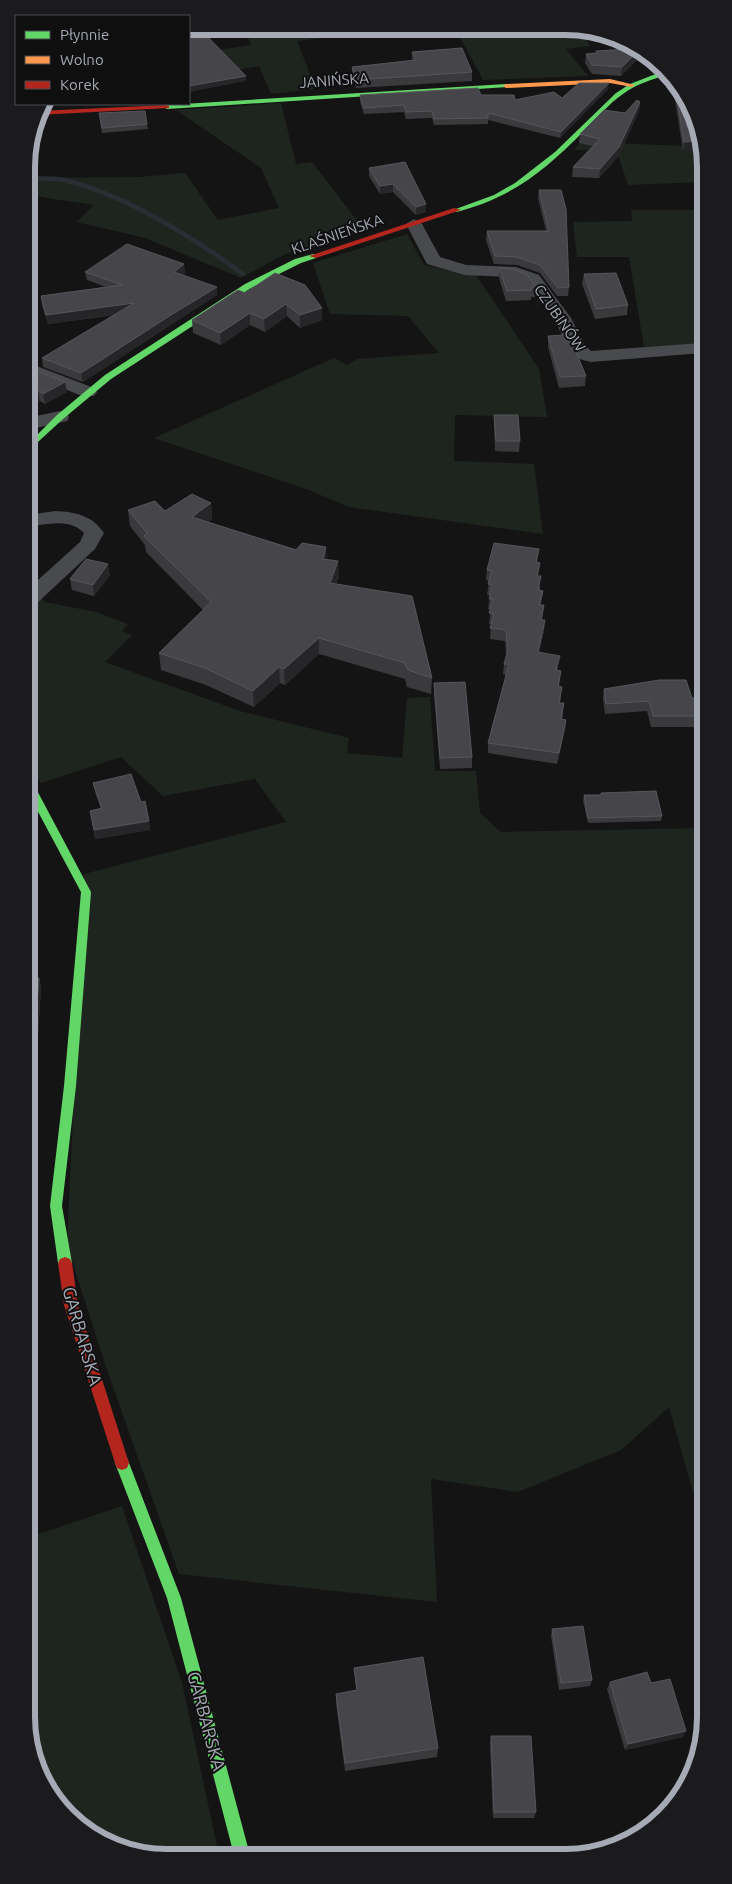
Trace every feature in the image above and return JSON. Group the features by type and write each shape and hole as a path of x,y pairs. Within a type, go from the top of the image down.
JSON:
{"street":[{"name":"KLAŚNIEŃSKA","path":"35,442 88,392 248,286 298,261 482,202 516,186 542,167 618,94 632,85 659,75"},
{"name":"JANIŃSKA","path":"47,113 110,111 561,82 610,81 632,85"},
{"name":"CZUBINÓW","path":"414,224 433,260 465,270 516,272 533,279 562,318 576,347 591,358 697,348"},
{"path":"35,371 88,392"},
{"path":"35,422 60,417"},
{"path":"35,520 58,517 83,521 94,532 88,545 35,594"},
{"name":"GARBARSKA","path":"35,796 86,892 70,1086 56,1206 71,1305 125,1473 174,1598 240,1849"}],"shaded area":[{"path":"247,35 347,35 297,41 316,89 271,94 259,66 206,75 192,54 251,45"},
{"path":"459,35 582,36 586,37 590,46 566,49 588,76 483,80"},
{"path":"281,103 296,164 312,162 365,231 285,254 241,278 145,238 77,222 94,205 35,196 35,178 139,177 185,173 218,220 279,208 261,168 176,110"},
{"path":"694,140 696,150 697,182 628,185 616,149 574,150 580,142 688,146"},
{"path":"631,210 697,210 697,345 644,347 629,257 577,257 573,222 632,221"},
{"path":"407,234 424,265 476,275 539,369 547,417 455,415 454,461 534,464 543,534 349,507 306,489 154,438 334,358 347,365 358,359 439,353 408,316 330,314 313,263"},
{"path":"40,597 45,602 96,612 128,624 122,631 132,635 105,662 240,711 349,738 347,753 402,758 407,698 430,697 435,771 476,771 480,813 501,832 697,828 697,1507 669,1407 621,1450 518,1492 431,1479 437,1602 179,1574 105,1364 67,1245 84,874 286,822 255,779 163,796 121,757 41,783 35,773 35,602"},
{"path":"122,1506 182,1683 218,1849 150,1848 125,1842 94,1827 68,1804 57,1790 45,1767 36,1734 35,1535"}],"building":[{"path":"190,35 206,35 246,76 190,86"},
{"path":"462,48 472,72 356,80 352,67 416,60 412,52"},
{"path":"624,49 634,55 622,67 592,65 586,54 597,53 596,51"},
{"path":"579,83 609,83 561,132 488,113 488,118 434,119 432,111 406,112 404,105 364,108 360,95 478,88 481,95 514,95 515,100 554,92 562,98"},
{"path":"677,98 687,117 694,141 684,142"},
{"path":"637,100 640,102 619,147 600,169 573,167 600,139 580,134 604,110 625,113"},
{"path":"145,111 147,124 102,128 99,113"},
{"path":"405,162 426,204 416,207 393,184 380,186 369,168"},
{"path":"539,190 561,190 566,209 569,287 558,288 540,265 517,257 495,256 487,231 549,231"},
{"path":"127,244 184,264 174,272 217,287 81,373 42,358 134,303 46,315 41,296 122,285 85,272"},
{"path":"499,268 513,269 527,275 536,287 531,287 532,290 507,291"},
{"path":"275,273 305,285 322,308 300,315 286,304 264,319 250,313 220,333 192,320 238,290 245,293"},
{"path":"616,273 628,305 596,309 584,274"},
{"path":"566,335 573,345 586,376 560,377 548,336"},
{"path":"35,370 65,382 43,394 38,390 35,392"},
{"path":"494,415 518,415 520,441 496,441"},
{"path":"192,494 211,503 192,517 296,550 302,543 326,547 323,559 338,561 330,583 412,596 432,678 408,670 405,663 319,638 284,669 279,667 253,691 205,668 159,653 211,602 144,536 147,533 128,510 155,501 165,511"},
{"path":"494,543 539,549 536,562 540,563 537,576 541,576 538,590 543,591 539,605 544,605 541,620 545,620 538,652 560,656 556,670 561,671 558,686 562,687 559,703 564,703 561,719 566,720 559,753 488,743 509,664 504,664 508,650 506,630 490,628 494,614 489,613 493,599 489,599 492,585 488,584 492,571 487,570"},
{"path":"86,559 108,564 93,585 70,579"},
{"path":"659,680 686,680 692,698 697,698 697,716 653,716 649,701 606,704 604,689"},
{"path":"465,682 472,757 440,758 434,683"},
{"path":"131,774 141,802 145,801 149,821 94,830 90,811 102,808 93,783"},
{"path":"656,791 662,816 588,818 584,795"},
{"path":"35,978 39,978 35,1028"},
{"path":"583,1626 592,1680 561,1683 552,1629"},
{"path":"423,1657 438,1748 345,1763 336,1694 357,1690 354,1668"},
{"path":"647,1672 651,1683 670,1679 686,1731 628,1744 610,1682"},
{"path":"491,1736 531,1736 536,1812 494,1812"}],"waterway":[{"path":"35,178 65,180 112,196 180,232 243,274"}],"traffic: fast":[{"path":"457,210 496,197 518,185 557,153 618,94 632,85 659,75"},
{"path":"167,107 506,86"},
{"path":"35,442 60,417 108,377 248,286 298,261 313,256"},
{"path":"35,796 86,892 70,1086 56,1206 65,1263"},
{"path":"122,1463 174,1598 240,1849"}],"traffic: slow":[{"path":"506,86 610,81 632,85"}],"traffic: jam":[{"path":"47,113 167,107"},
{"path":"313,256 457,210"},
{"path":"65,1263 71,1305 122,1463"}]}
